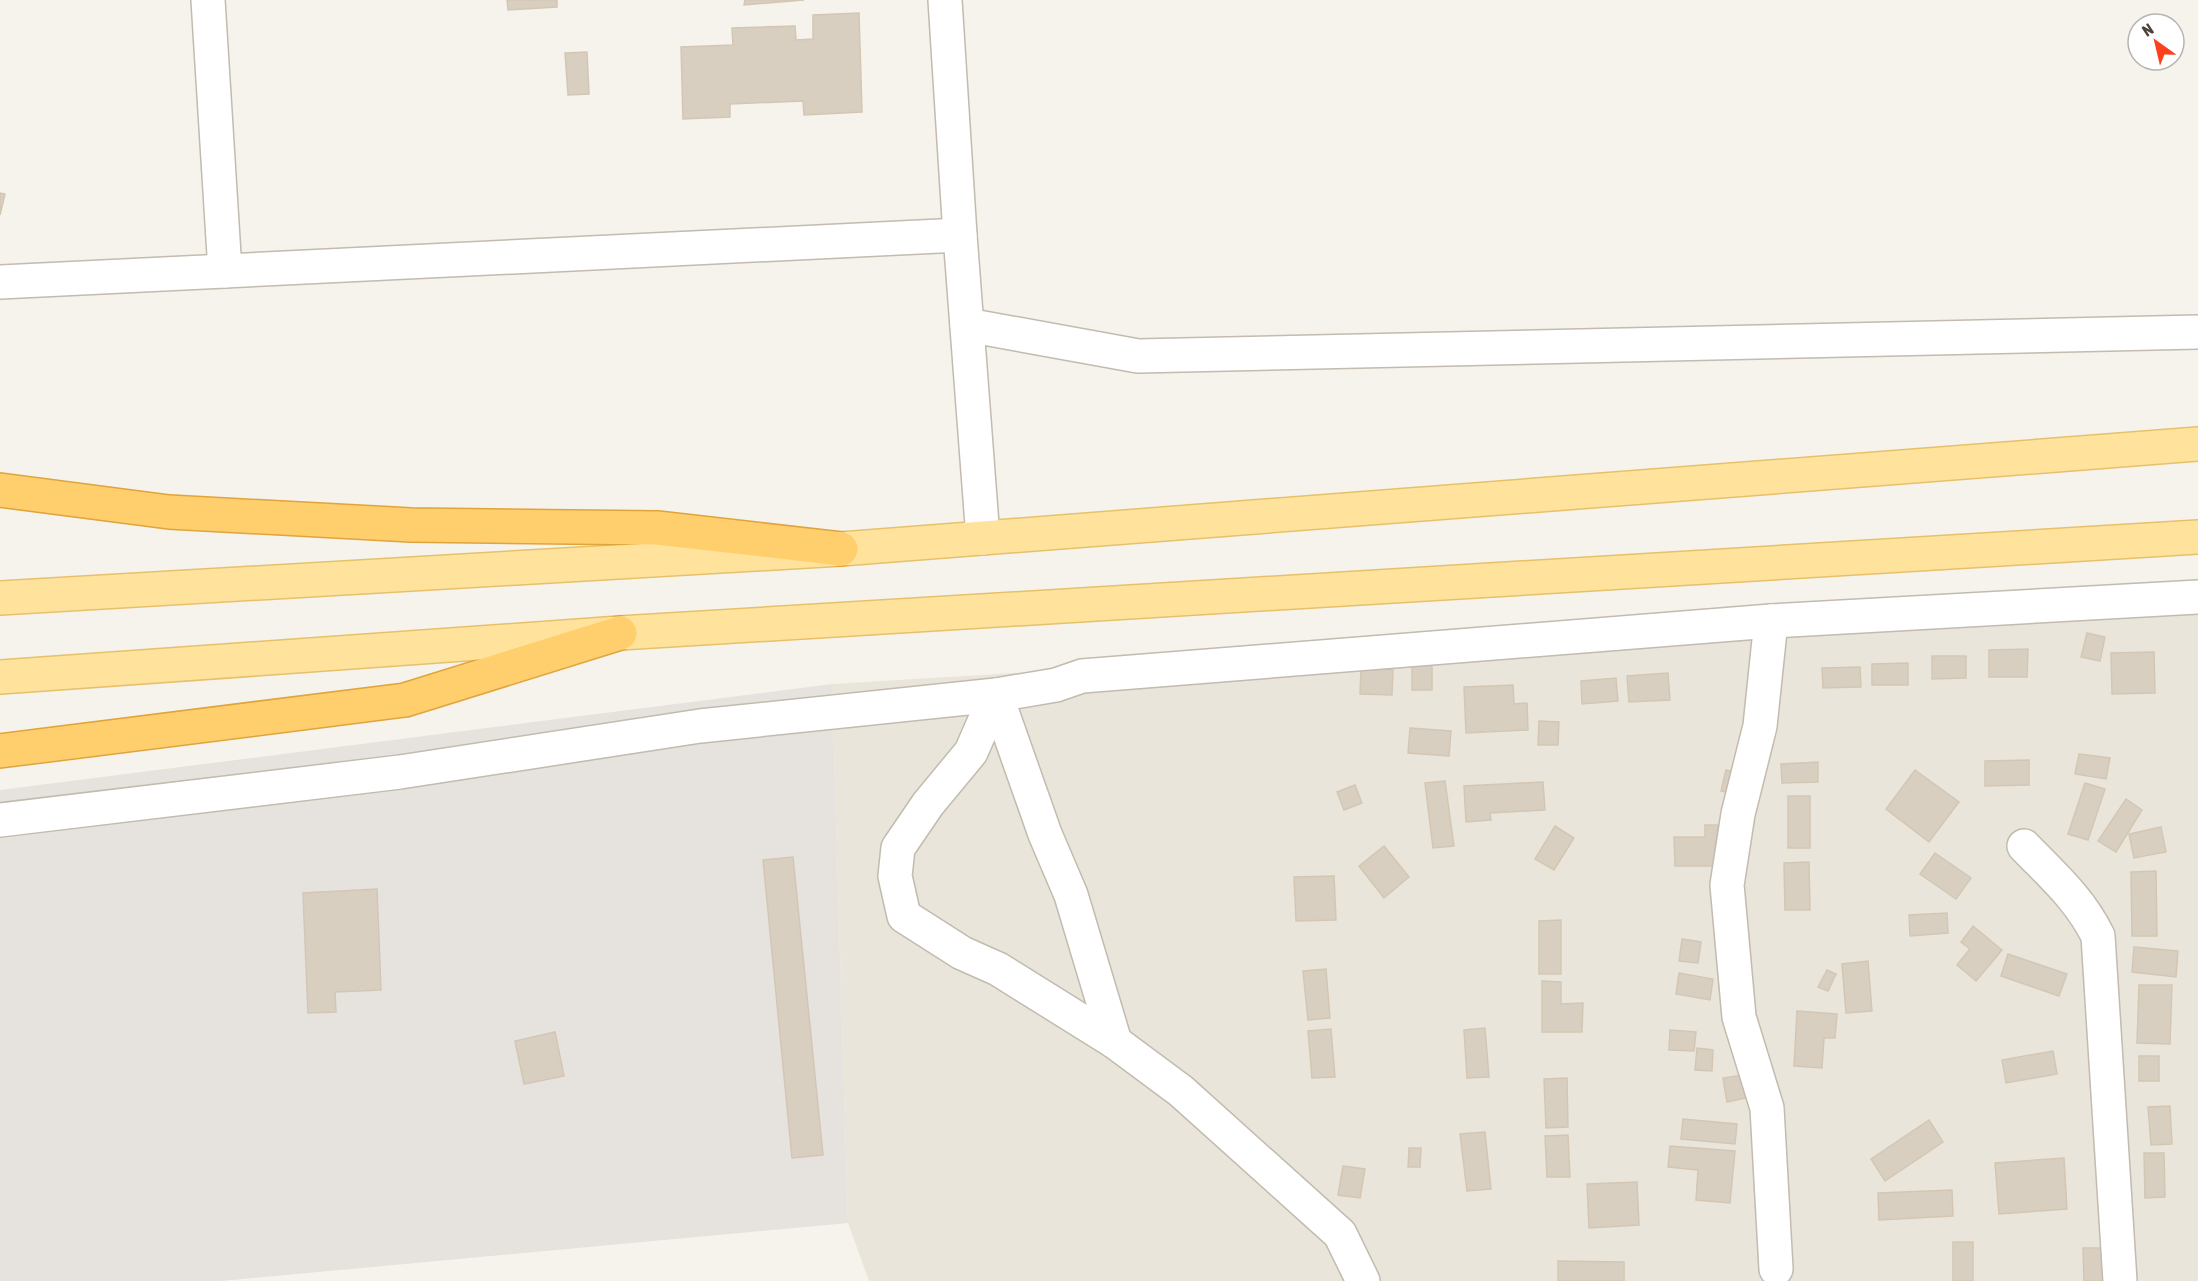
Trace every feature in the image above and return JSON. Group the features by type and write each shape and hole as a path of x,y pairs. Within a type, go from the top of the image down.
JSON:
{"highway":[{"path":"0,490 169,512 411,525 657,528 841,549"},
{"path":"0,752 405,700 620,633"}],"main road":[{"path":"0,598 841,549 2198,444"},
{"path":"0,677 620,633 2198,537"}],"street":[{"path":"208,0 225,271"},
{"path":"945,0 983,538"},
{"path":"0,282 960,235"},
{"path":"967,325 1138,356 2198,332"},
{"path":"0,820 400,772 700,726 996,695 1056,685 1082,676 1771,621 2198,597"},
{"path":"1771,621 1760,726 1738,814 1727,885 1739,1017 1767,1108 1776,1269"},
{"path":"996,695 971,752 928,804 898,848 895,876 904,916 962,953 998,969 1116,1042 1181,1091 1340,1234 1363,1281"},
{"path":"996,695 1045,834 1071,895 1116,1042"},
{"path":"2024,846 2076,898 2088,915 2098,936 2120,1281"}],"shaded area":[{"path":"2198,602 2198,1281 869,1281 848,1223 832,684"},
{"path":"832,684 848,1223 221,1281 0,1281 0,790"}],"building":[{"path":"507,0 557,0 557,7 508,10"},
{"path":"745,0 804,0 744,5"},
{"path":"859,13 862,112 804,115 803,101 730,104 730,117 683,119 681,47 733,45 732,28 795,26 796,40 813,39 813,15"},
{"path":"587,52 589,94 568,95 565,53"},
{"path":"0,193 5,194 0,215"},
{"path":"2087,633 2105,637 2100,661 2081,657"},
{"path":"2028,649 2027,677 1989,677 1989,650"},
{"path":"2154,652 2155,693 2112,694 2111,653"},
{"path":"1932,656 1966,656 1966,678 1932,679"},
{"path":"1908,663 1908,685 1872,685 1872,664"},
{"path":"1412,664 1432,664 1432,690 1412,690"},
{"path":"1860,667 1861,687 1823,688 1822,668"},
{"path":"1361,668 1393,670 1392,695 1360,694"},
{"path":"1668,673 1670,700 1629,702 1627,676"},
{"path":"1616,678 1618,701 1582,704 1581,681"},
{"path":"1513,685 1514,704 1527,703 1528,730 1466,733 1464,687"},
{"path":"1539,721 1559,722 1558,745 1538,745"},
{"path":"1410,728 1451,731 1449,756 1408,753"},
{"path":"2079,754 2110,758 2106,779 2075,774"},
{"path":"2029,760 2029,785 1985,786 1985,761"},
{"path":"1818,762 1818,782 1782,783 1781,764"},
{"path":"1726,770 1745,774 1739,795 1721,791"},
{"path":"1915,770 1959,802 1929,842 1886,809"},
{"path":"1445,781 1454,846 1433,848 1425,783"},
{"path":"1543,782 1545,810 1490,813 1491,820 1466,822 1464,786"},
{"path":"2085,783 2105,789 2088,840 2068,834"},
{"path":"1355,785 1362,803 1344,810 1337,792"},
{"path":"1788,796 1810,796 1810,848 1788,848"},
{"path":"2126,799 2142,810 2116,852 2098,841"},
{"path":"1705,825 1724,825 1724,866 1675,866 1674,837 1705,837"},
{"path":"1555,826 1574,838 1554,870 1535,859"},
{"path":"2161,827 2166,852 2134,858 2129,834"},
{"path":"1384,846 1409,877 1384,898 1359,866"},
{"path":"1935,853 1971,878 1956,899 1920,874"},
{"path":"793,857 823,1155 792,1158 763,860"},
{"path":"1809,862 1810,910 1785,910 1784,863"},
{"path":"2156,871 2157,936 2132,936 2131,872"},
{"path":"1334,876 1336,920 1296,921 1294,877"},
{"path":"377,889 381,990 335,992 336,1012 308,1013 303,893"},
{"path":"1947,913 1948,933 1910,936 1909,915"},
{"path":"1561,920 1561,974 1539,974 1539,921"},
{"path":"1973,926 2002,950 1976,981 1957,965 1970,949 1961,942"},
{"path":"1682,939 1701,942 1698,963 1679,961"},
{"path":"2134,947 2178,951 2176,977 2132,972"},
{"path":"2008,954 2067,974 2059,996 2001,976"},
{"path":"1868,961 1872,1011 1846,1013 1842,964"},
{"path":"1326,969 1330,1018 1308,1020 1303,971"},
{"path":"1827,970 1836,974 1828,991 1818,987"},
{"path":"1679,973 1713,979 1710,1000 1676,994"},
{"path":"1542,981 1561,982 1561,1004 1583,1003 1582,1032 1542,1032"},
{"path":"2139,985 2172,985 2170,1044 2137,1043"},
{"path":"1797,1011 1837,1014 1835,1038 1824,1038 1822,1068 1794,1066"},
{"path":"1485,1028 1489,1077 1467,1078 1464,1030"},
{"path":"1331,1029 1335,1077 1312,1078 1308,1031"},
{"path":"1670,1030 1696,1032 1694,1051 1669,1050"},
{"path":"555,1032 564,1076 524,1084 515,1041"},
{"path":"1697,1048 1713,1050 1712,1071 1695,1070"},
{"path":"2053,1051 2057,1074 2006,1083 2002,1060"},
{"path":"2139,1056 2159,1056 2159,1081 2139,1081"},
{"path":"1742,1075 1746,1098 1727,1102 1723,1078"},
{"path":"1567,1078 1568,1127 1546,1128 1544,1079"},
{"path":"2170,1106 2172,1144 2151,1145 2148,1107"},
{"path":"1683,1119 1737,1124 1735,1144 1681,1139"},
{"path":"1929,1120 1943,1142 1885,1181 1871,1159"},
{"path":"1485,1132 1491,1189 1467,1191 1460,1134"},
{"path":"1568,1135 1570,1177 1547,1177 1545,1136"},
{"path":"1670,1146 1735,1151 1730,1203 1696,1200 1698,1170 1668,1167"},
{"path":"1409,1148 1421,1148 1420,1167 1408,1167"},
{"path":"2144,1153 2164,1153 2165,1197 2145,1198"},
{"path":"2064,1158 2067,1209 1999,1214 1995,1163"},
{"path":"1343,1166 1365,1169 1360,1198 1338,1195"},
{"path":"1637,1182 1639,1225 1589,1228 1587,1184"},
{"path":"1952,1190 1953,1216 1879,1220 1878,1193"},
{"path":"1953,1242 1973,1242 1973,1281 1953,1281"},
{"path":"2083,1248 2103,1248 2104,1281 2084,1281"},
{"path":"1558,1261 1624,1262 1624,1281 1558,1281"}]}
